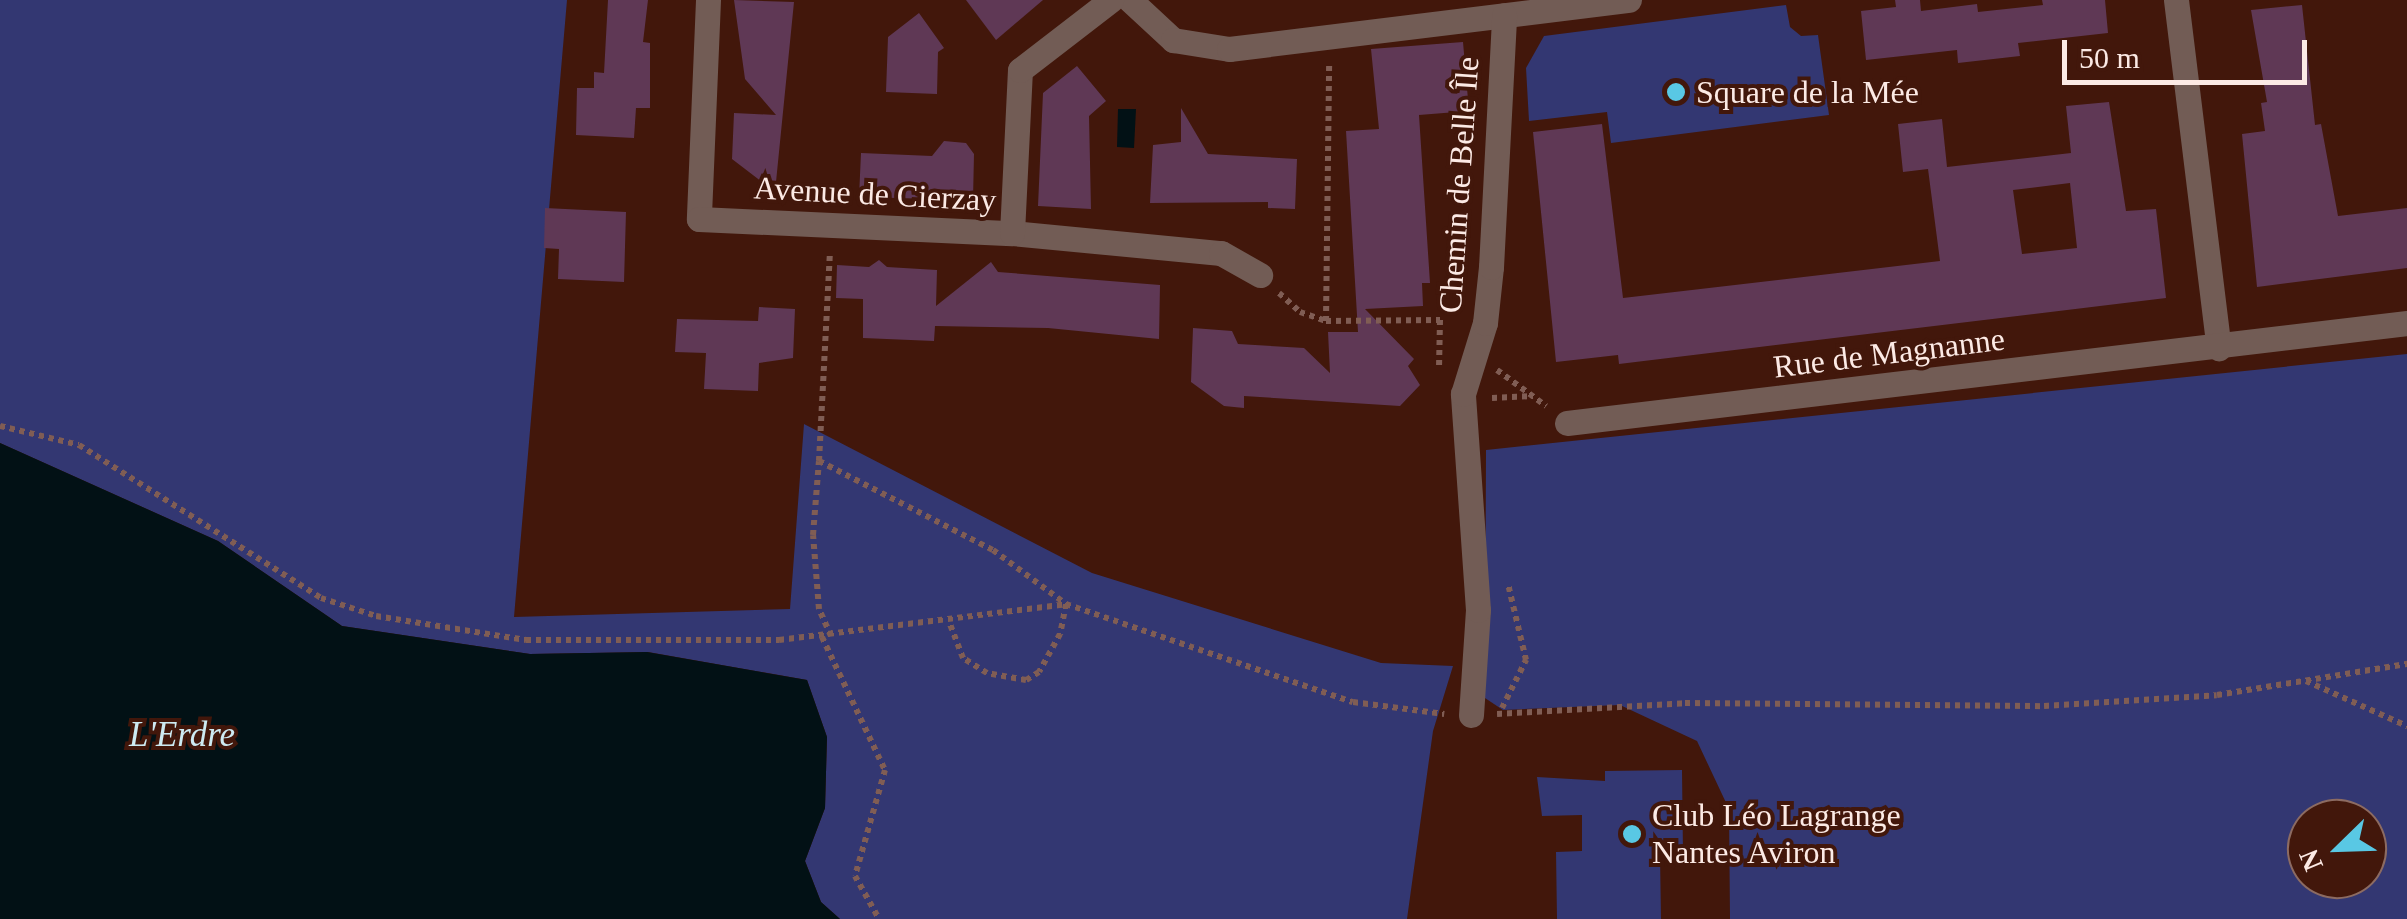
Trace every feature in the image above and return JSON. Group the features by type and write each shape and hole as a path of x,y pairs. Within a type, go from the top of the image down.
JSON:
{"street":[{"name":"Avenue de Cierzay","path":"708,0 700,219 1012,233 1221,253 1260,275"},
{"path":"1012,233 1020,70 1111,0"},
{"path":"1130,0 1161,33 1202,48 1629,0"},
{"path":"2176,0 2219,348"},
{"name":"Chemin de Belle Île","path":"1471,715 1478,610 1462,394 1474,357 1491,267 1504,15"},
{"name":"Rue de Magnanne","path":"1567,422 2407,323"}],"path":[{"path":"1326,321 1330,54"},
{"path":"831,224 812,536 819,608 832,636"},
{"path":"1260,275 1300,312 1326,321 1428,320"},
{"path":"1462,394 1534,396 1474,357"},
{"path":"0,426 79,445 320,598 376,616 526,640 822,637 1066,604"},
{"path":"819,461 992,550 1066,604 1352,702 1398,712 1471,715 1685,704 2044,706 2216,694 2407,664"},
{"path":"949,620 964,658 987,673 1026,680 1039,672 1060,634 1066,604"},
{"path":"822,637 885,770 855,876 879,919"},
{"path":"2305,680 2407,726"}],"shaded area":[{"path":"0,0 567,0 514,617 790,609 804,424 1092,573 1381,663 1453,666 1433,731 1407,919 840,919 821,902 805,861 825,808 827,737 807,680 648,652 530,654 342,626 218,541 0,443"},
{"name":"Square de la Mée","path":"1786,5 1790,27 1801,36 1818,35 1829,115 1611,143 1607,112 1529,121 1526,68 1544,36"},
{"path":"2407,354 2407,919 1730,919 1729,809 1697,741 1620,705 1503,710 1485,698 1486,450"},
{"name":"Club Léo Lagrange Nantes Aviron","path":"1682,770 1683,854 1660,855 1661,919 1557,919 1556,852 1582,851 1582,815 1542,816 1537,777 1605,781 1605,771"}],"water":[{"path":"1118,109 1136,109 1134,148 1117,147"},
{"name":"L'Erdre","path":"0,443 218,541 342,626 530,654 647,652 807,680 827,737 825,808 805,861 821,902 840,919 0,919"}],"building":[{"path":"608,0 648,0 643,42 650,43 650,108 636,108 634,138 576,135 577,88 594,88 594,72 604,73"},
{"path":"734,0 794,2 775,192 732,159 734,113 776,115 745,79"},
{"path":"966,0 1043,0 996,40"},
{"path":"1895,0 1920,0 1921,11 1977,4 1978,12 2043,5 2042,0 2105,0 2108,33 2018,43 2020,56 1958,63 1957,50 1866,60 1861,11 1896,7"},
{"path":"2302,5 2315,125 2321,124 2338,216 2407,208 2407,268 2257,287 2242,134 2265,131 2261,103 2267,102 2251,10"},
{"path":"919,13 944,48 938,52 937,94 886,92 888,37"},
{"path":"1463,42 1469,111 1419,115 1430,283 1422,283 1423,306 1365,309 1414,359 1408,366 1420,385 1400,406 1244,396 1244,408 1224,406 1191,382 1193,328 1232,331 1238,344 1304,348 1330,373 1328,332 1358,332 1346,131 1379,129 1371,49"},
{"path":"1077,66 1106,101 1089,116 1091,209 1038,206 1043,93"},
{"path":"2109,102 2126,211 2156,209 2166,298 1619,364 1618,355 1556,362 1533,132 1602,124 1623,298 1940,261 1928,169 1903,172 1898,124 1942,119 1947,167 2071,153 2066,106","holes":["2070,183 2077,248 2022,254 2013,190"]},
{"path":"1181,108 1208,154 1297,159 1295,209 1268,208 1268,202 1150,203 1153,145 1181,142"},
{"path":"944,141 966,143 974,154 973,200 859,197 861,153 932,156"},
{"path":"545,208 626,212 624,282 558,279 559,249 544,248"},
{"path":"879,260 887,267 937,270 936,306 991,262 998,272 1160,285 1159,339 1048,328 935,326 934,341 863,338 863,299 836,298 837,265 869,267"},
{"path":"759,307 795,309 793,358 759,363 758,391 704,389 706,353 675,352 677,319 758,321"}],"place":[{"name":"Square de la Mée","path":"1676,92"},
{"name":"Club Léo Lagrange Nantes Aviron","path":"1632,834"}]}
